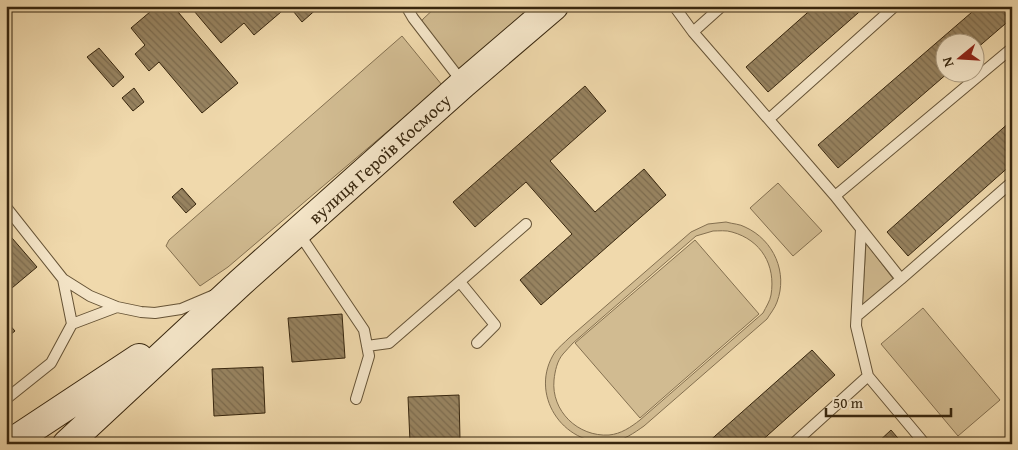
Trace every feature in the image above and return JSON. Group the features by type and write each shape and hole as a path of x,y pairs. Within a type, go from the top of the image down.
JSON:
{"main road":[{"name":"вулиця Героїв Космосу","path":"67,444 240,283 463,84 554,6"},
{"name":"вулиця Героїв Космосу","path":"9,444 207,313"}],"lane":[{"path":"406,6 463,84"},
{"path":"674,6 693,32 835,196 900,279"},
{"path":"693,32 722,6"},
{"path":"769,119 896,6"},
{"path":"835,196 1012,48"},
{"path":"857,316 1012,182"},
{"path":"6,207 63,279 90,296 117,307 148,312 173,311 189,306 240,283"},
{"path":"367,346 389,343 526,224"},
{"path":"861,229 856,326 868,376 925,444"},
{"path":"298,232 364,330 369,356 356,399"},
{"path":"6,399 51,363 72,324 63,279"},
{"path":"460,282 495,325 477,343"},
{"path":"72,324 117,307"},
{"path":"792,444 868,376"}],"shaded area":[{"path":"437,6 532,6 455,74 419,26 423,19"},
{"path":"402,36 442,85 228,267 200,286 166,246 169,240"},
{"path":"778,183 822,231 793,256 750,208"},
{"path":"726,222 743,226 764,240 771,249 776,258 781,280 780,291 774,309 767,319 644,426 624,438 610,442 593,441 577,435 564,426 554,414 548,400 545,384 548,368 555,352 691,232 708,224","holes":["713,231 730,231 742,236 751,241 764,255 769,264 772,284 769,302 763,313 629,428 609,435 587,432 577,427 562,412 554,391 555,373 561,357 573,343 696,236"]},
{"path":"695,240 759,314 640,418 575,343"},
{"path":"866,243 894,280 862,308"},
{"path":"923,308 1000,400 958,436 881,344"}],"building":[{"path":"157,6 173,6 238,83 202,113 159,62 149,71 135,54 145,45 131,28"},
{"path":"199,6 288,6 254,35 244,23 221,43 194,11"},
{"path":"289,6 320,6 302,22"},
{"path":"815,6 866,6 768,92 746,67"},
{"path":"979,6 1012,6 1012,18 986,40 986,32 949,32"},
{"path":"936,43 937,82 838,168 818,145"},
{"path":"99,48 124,77 113,87 87,57"},
{"path":"585,86 606,111 550,161 595,212 644,169 666,195 541,305 520,280 572,234 526,182 475,227 453,202"},
{"path":"134,88 144,102 133,111 122,98"},
{"path":"1012,120 1012,164 908,256 887,232"},
{"path":"182,188 196,204 186,213 172,197"},
{"path":"6,231 37,267 6,293"},
{"path":"342,314 345,358 292,362 288,318"},
{"path":"6,321 15,331 6,338"},
{"path":"812,350 835,375 758,444 706,444"},
{"path":"263,367 265,413 214,416 212,369"},
{"path":"459,395 460,440 410,442 408,397"},
{"path":"891,430 903,444 876,444"}]}
